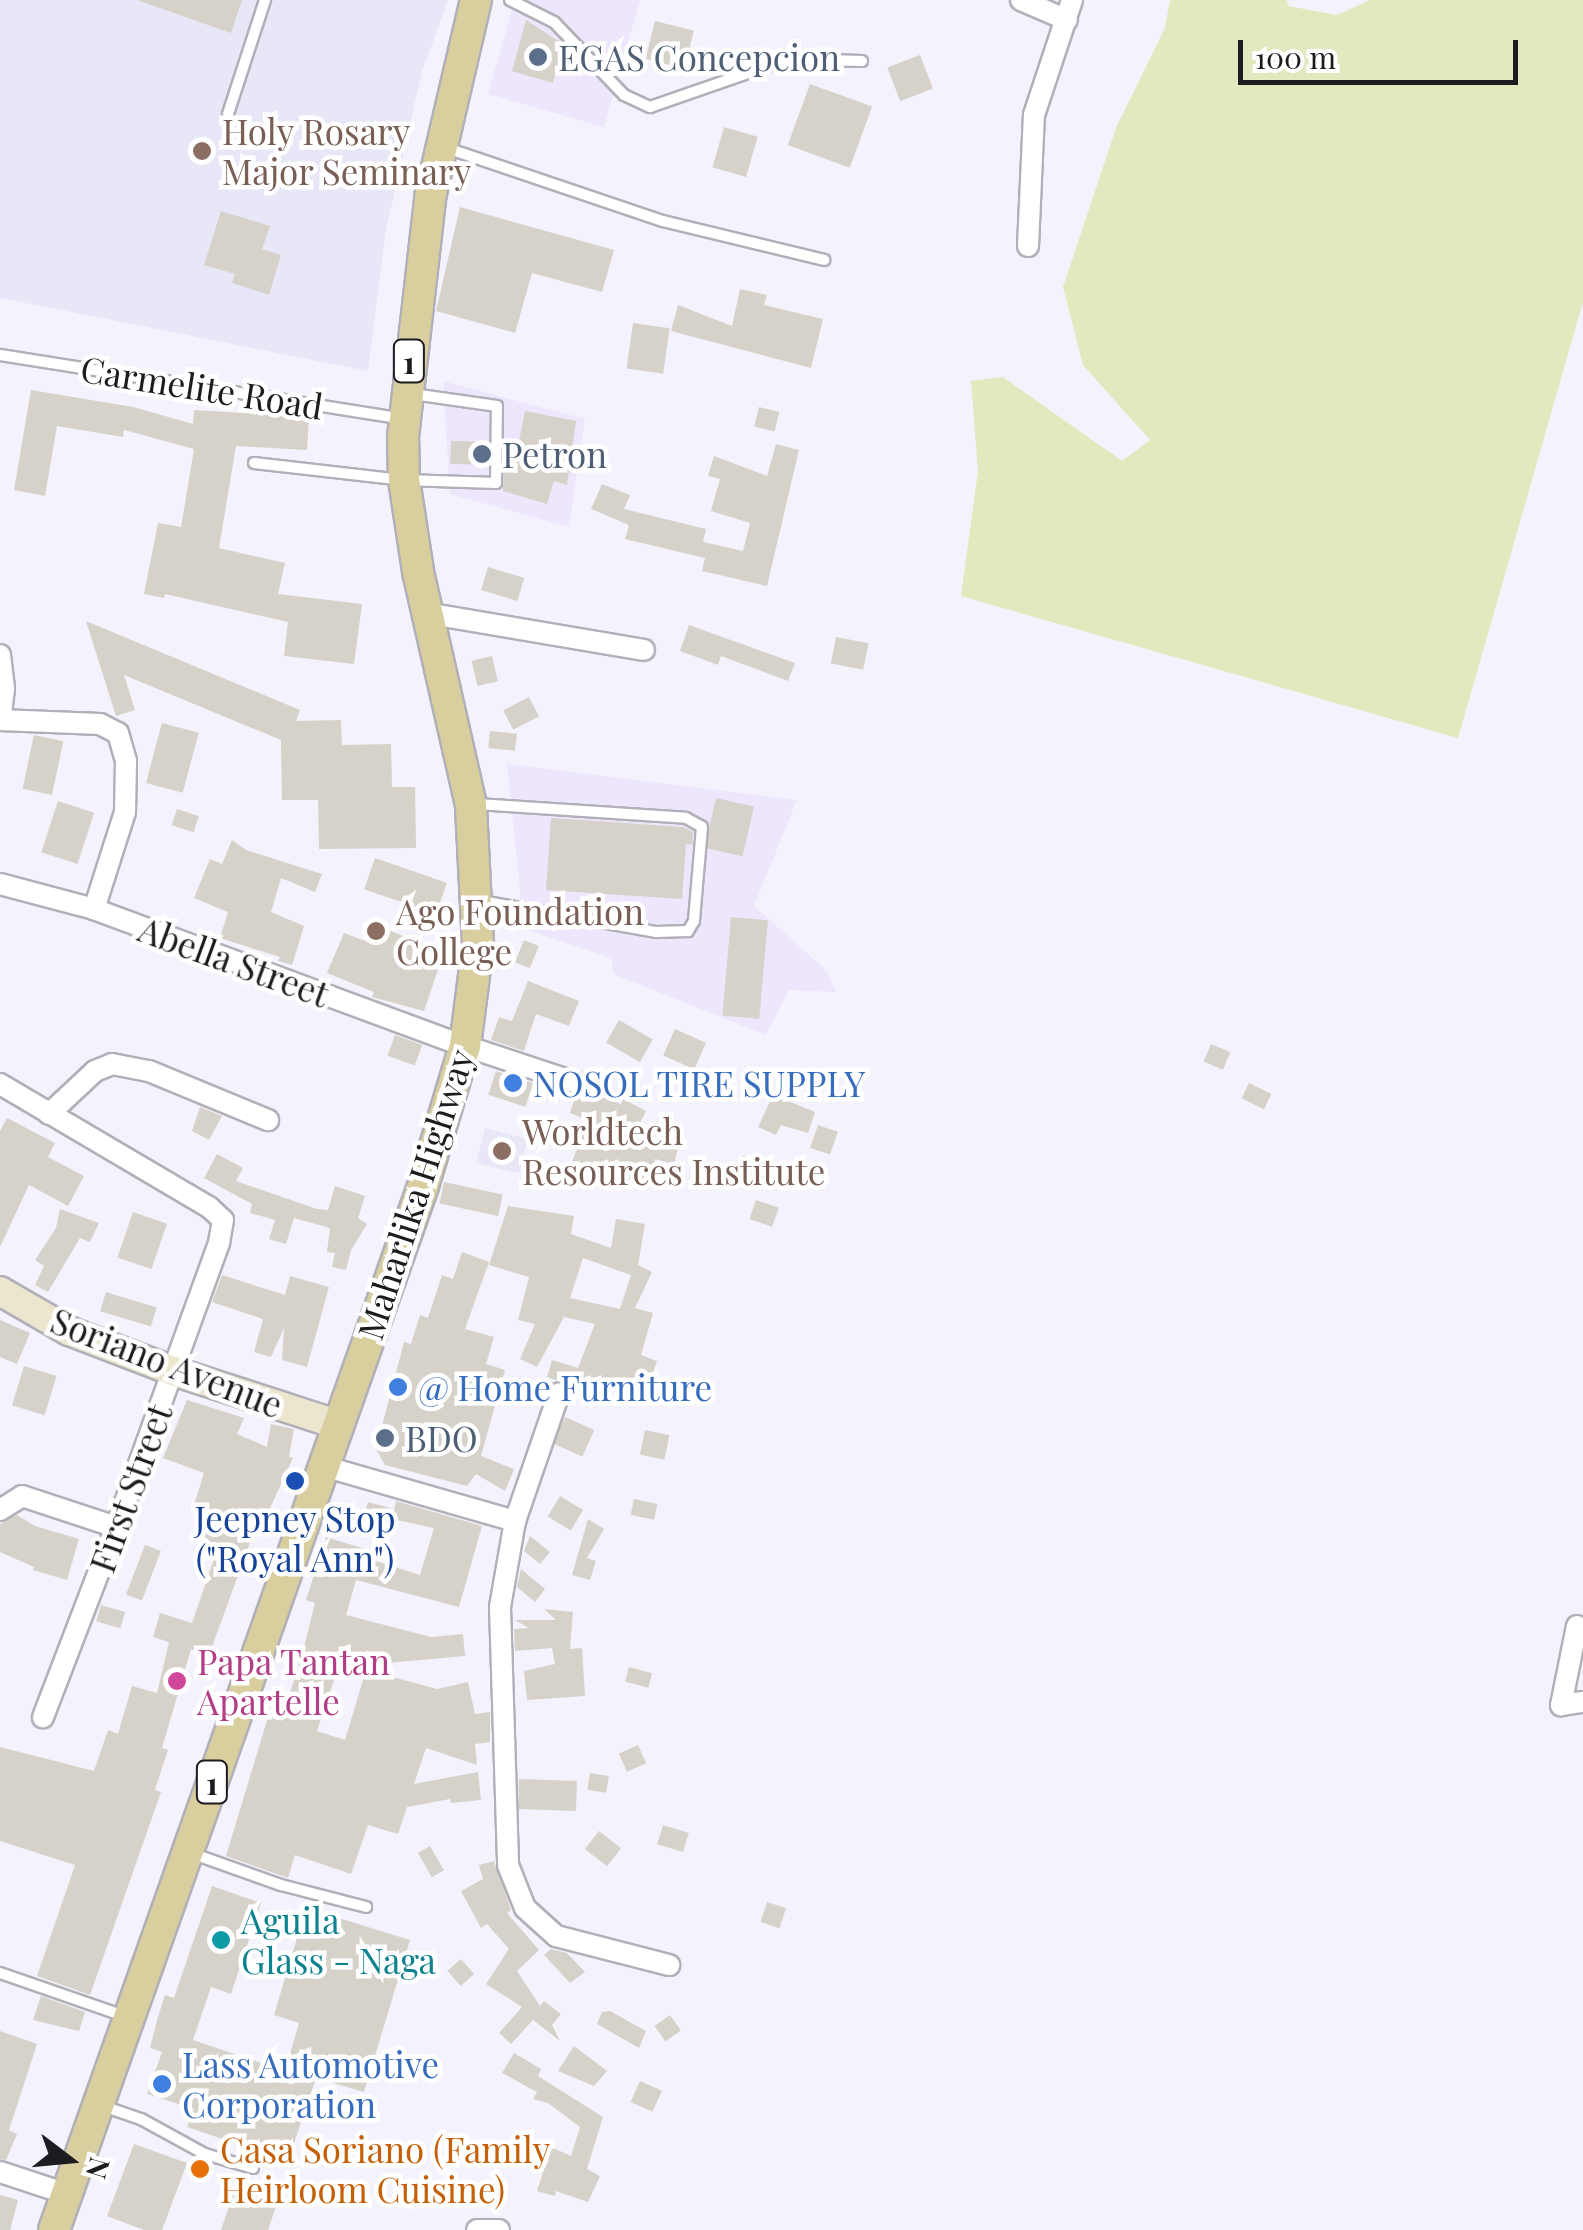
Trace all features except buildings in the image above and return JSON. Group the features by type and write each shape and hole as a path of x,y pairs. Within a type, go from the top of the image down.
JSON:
{"main road":[{"name":"Maharlika Highway","path":"54,2230 442,1130 465,1046 478,944 471,804 426,613 404,480 405,406 440,146 476,0"}],"street":[{"path":"1021,0 1070,10 1034,115 1028,246"},
{"path":"426,613 644,650"},
{"path":"0,655 4,689 0,720 100,724 118,733 126,761 125,812 94,909"},
{"name":"Abella Street","path":"0,884 94,909 465,1046 589,1087"},
{"path":"50,1114 94,1071 112,1064 149,1071 268,1120"},
{"name":"First Street","path":"0,1084 209,1207 223,1220 219,1242 116,1528 43,1717"},
{"name":"Soriano Avenue","path":"0,1290 70,1331 172,1372 339,1425"},
{"path":"558,1393 515,1521 500,1607 508,1865 525,1908 556,1936 669,1966"},
{"path":"323,1466 515,1521"},
{"path":"0,1510 22,1496 116,1528"},
{"path":"1573,1626 1561,1705 1583,1702"},
{"path":"0,2172 67,2194"},
{"path":"477,2230 500,2230"}],"lane":[{"path":"228,114 264,0"},
{"path":"510,0 554,22 624,95 650,107 789,59 862,61"},
{"path":"440,146 663,221 824,260"},
{"name":"Carmelite Road","path":"0,355 405,406 496,406 496,484 404,480"},
{"path":"254,463 404,480"},
{"path":"471,804 686,818 702,827 694,922 688,930 656,932 477,900"},
{"path":"187,1851 281,1886 366,1907"},
{"path":"0,1973 130,2018"},
{"path":"99,2105 141,2119 206,2154 253,2168"}],"shaded area":[{"name":"Holy Rosary Major Seminary","path":"0,0 448,0 422,72 386,230 368,371 0,298"},
{"path":"515,0 640,0 604,127 488,94"},
{"path":"443,381 585,419 569,527 450,494"},
{"path":"507,764 797,800 754,906 827,971 836,992 789,990 766,1035 613,974 612,958 519,927 520,889"},
{"name":"Worldtech Resources Institute","path":"485,1128 528,1139 519,1174 476,1163"}],"green space":[{"path":"1170,0 1287,0 1288,6 1337,15 1370,0 1583,0 1583,302 1458,738 961,596 978,471 971,381 1003,377 1122,461 1150,440 1083,365 1063,287 1116,128 1165,28"}],"place":[{"name":"EGAS Concepcion","path":"538,57"},
{"name":"Holy Rosary Major Seminary","path":"202,151"},
{"name":"Petron","path":"482,454"},
{"name":"Ago Foundation College","path":"376,931"},
{"name":"NOSOL TIRE SUPPLY","path":"513,1083"},
{"name":"Worldtech Resources Institute","path":"502,1151"},
{"name":"@ Home Furniture","path":"398,1387"},
{"name":"BDO","path":"385,1438"},
{"name":"Jeepney Stop (\"Royal Ann\")","path":"295,1481"},
{"name":"Papa Tantan Apartelle","path":"177,1681"},
{"name":"Aguila Glass - Naga","path":"221,1940"},
{"name":"Lass Automotive Corporation","path":"162,2084"},
{"name":"Casa Soriano (Family Heirloom Cuisine)","path":"200,2169"}]}
